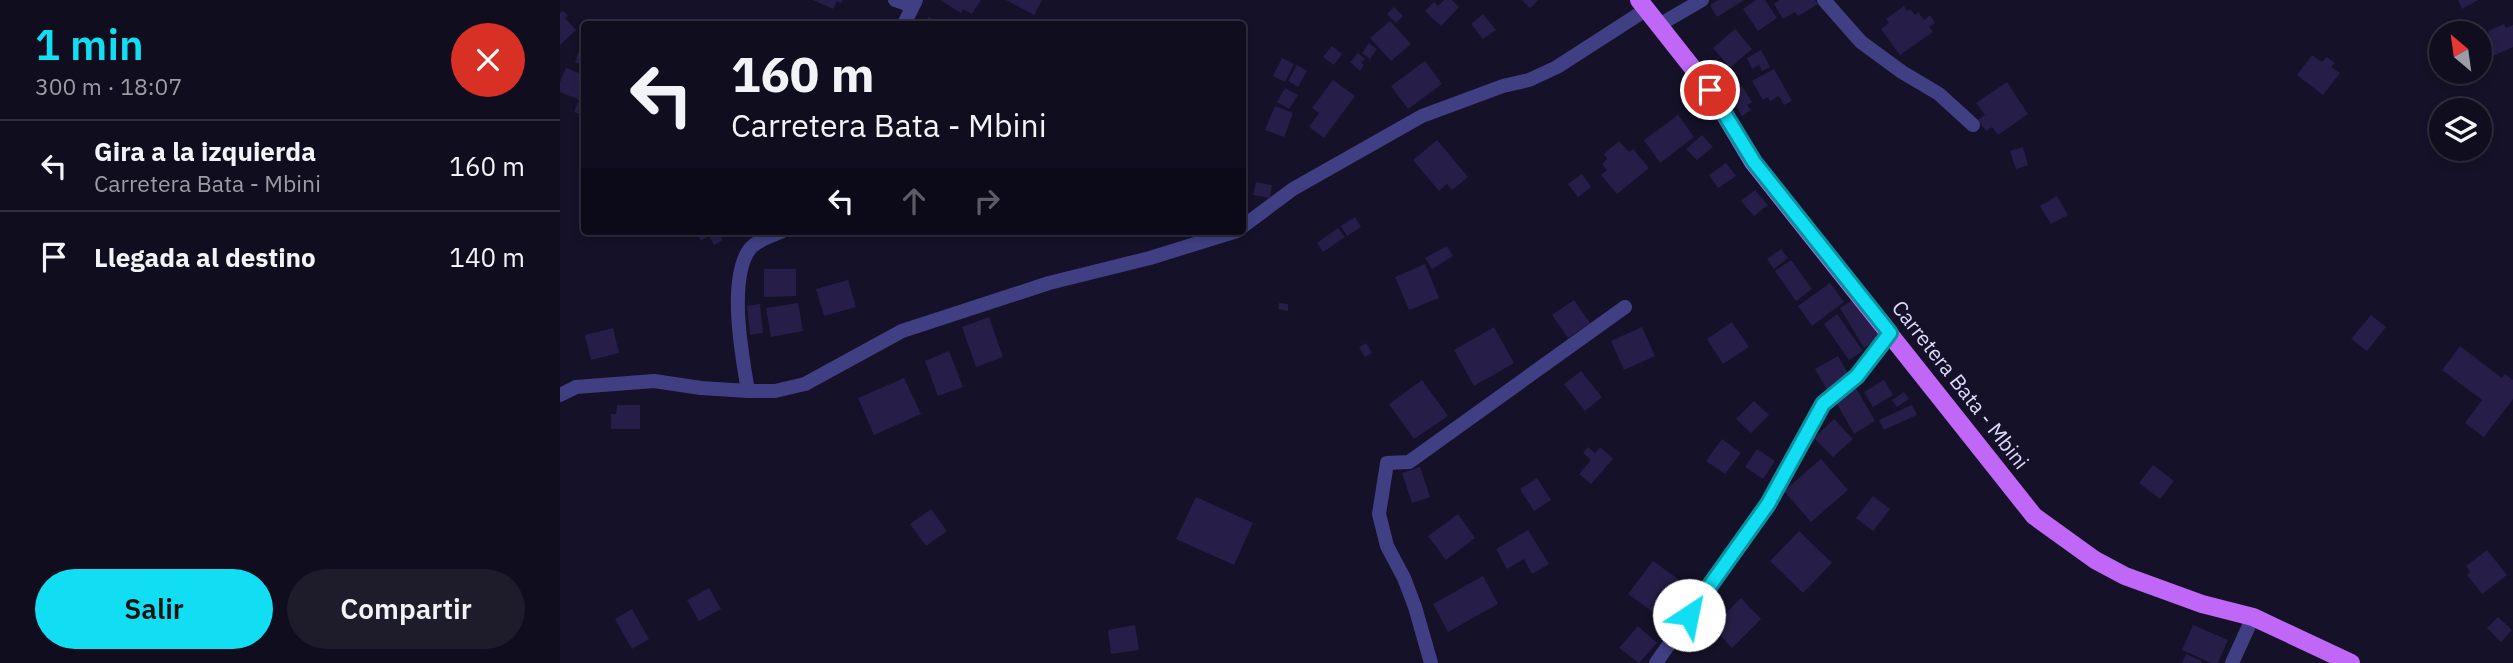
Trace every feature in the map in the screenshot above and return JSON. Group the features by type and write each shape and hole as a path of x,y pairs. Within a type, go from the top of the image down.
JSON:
{"main road":[{"name":"Carretera Bata - Mbini","path":"1643,5 1710,90 1754,162 2034,516 2095,560 2124,576 2202,604 2253,618 2351,663"}],"street":[{"path":"895,0 914,3 905,21"},
{"path":"1659,25 1702,0"},
{"path":"1824,0 1861,41 1902,72 1939,94 1973,125"},
{"path":"1246,224 1293,189 1422,116 1503,86 1529,80 1557,67 1643,5"},
{"path":"748,391 739,343 738,293 744,261 750,248 775,235"},
{"path":"560,395 576,387 654,381 748,391 775,391 805,384 902,331 1049,284 1150,258 1224,235"},
{"path":"1431,663 1415,607 1404,578 1387,546 1378,514 1387,463 1409,462 1625,306"},
{"path":"1656,663 1768,504 1823,404 1857,376 1890,333"},
{"path":"2232,663 2253,618"}],"building":[{"path":"813,0 843,0 841,3 837,1 833,9"},
{"path":"940,0 981,0 972,14 963,9 961,13"},
{"path":"1006,0 1042,0 1034,15"},
{"path":"1444,0 1452,0 1459,7 1441,26 1425,11 1434,2 1438,6"},
{"path":"1522,0 1538,0 1530,8"},
{"path":"1718,0 1744,0 1717,17 1710,5"},
{"path":"1756,0 1765,0 1777,18 1758,31 1743,9"},
{"path":"1780,0 1815,0 1818,4 1798,16 1795,12 1783,19 1774,4"},
{"path":"2458,0 2478,0 2462,9"},
{"path":"1904,6 1915,15 1918,12 1924,20 1930,15 1935,23 1929,27 1933,32 1900,55 1881,29 1889,23 1886,19"},
{"path":"1394,7 1403,16 1396,23 1387,14"},
{"path":"563,11 568,16 565,18 576,30 560,45 560,13"},
{"path":"1483,14 1496,30 1483,39 1471,24"},
{"path":"1390,21 1411,44 1391,61 1370,38"},
{"path":"2504,24 2506,28 2513,25 2513,47 2493,56 2492,29"},
{"path":"1735,29 1752,49 1730,68 1713,48"},
{"path":"1369,43 1377,49 1370,59 1362,53"},
{"path":"1332,46 1342,54 1334,65 1323,57"},
{"path":"580,48 581,65 575,62"},
{"path":"1761,50 1770,67 1762,71 1759,65 1752,69 1747,58"},
{"path":"1358,53 1365,59 1361,63 1364,65 1360,71 1350,62"},
{"path":"2312,55 2322,62 2327,57 2335,63 2331,67 2340,73 2323,95 2297,75"},
{"path":"1282,58 1294,64 1285,82 1273,76"},
{"path":"1425,61 1442,84 1408,109 1391,86"},
{"path":"1297,65 1307,71 1298,87 1288,81"},
{"path":"566,68 581,74 580,100 560,92 560,82"},
{"path":"1774,69 1792,101 1784,105 1779,96 1770,101 1768,97 1763,100 1752,81"},
{"path":"1333,80 1355,96 1324,138 1309,127 1319,113 1312,108"},
{"path":"2007,82 2028,114 1998,135 1992,127 1986,131 1978,120 1985,115 1976,103"},
{"path":"1742,86 1752,102 1747,105 1751,110 1742,116 1735,104 1730,107 1724,97"},
{"path":"1285,88 1298,95 1289,109 1277,102"},
{"path":"578,102 581,104 581,115 574,112"},
{"path":"1275,106 1293,113 1284,137 1265,130"},
{"path":"1678,115 1694,137 1660,163 1644,140"},
{"path":"1702,135 1713,147 1697,160 1686,149"},
{"path":"1437,140 1468,177 1452,190 1447,184 1439,191 1413,160"},
{"path":"1619,141 1629,152 1633,149 1649,168 1617,194 1601,175 1607,170 1602,164 1607,159 1604,154"},
{"path":"2023,147 2028,165 2016,169 2010,151"},
{"path":"1726,163 1736,176 1718,188 1709,175"},
{"path":"1582,174 1591,187 1578,197 1568,184"},
{"path":"1256,182 1272,185 1270,198 1253,195"},
{"path":"1755,190 1768,205 1754,216 1741,201"},
{"path":"2057,196 2068,215 2051,224 2040,206"},
{"path":"1355,217 1361,227 1347,236 1341,226"},
{"path":"1338,228 1345,237 1323,252 1317,243"},
{"path":"698,235 720,235 723,240 714,245 709,236 701,241"},
{"path":"1447,246 1453,256 1432,269 1425,258"},
{"path":"1781,249 1788,258 1774,269 1767,259"},
{"path":"1791,260 1812,289 1796,301 1775,271"},
{"path":"1425,264 1439,298 1409,310 1395,277"},
{"path":"764,269 796,269 796,296 764,297"},
{"path":"848,280 856,307 824,316 816,289"},
{"path":"1830,283 1844,302 1812,326 1798,306"},
{"path":"1856,298 1880,338 1864,348 1840,308"},
{"path":"1574,300 1590,323 1568,338 1552,315"},
{"path":"798,303 803,331 771,337 766,308"},
{"path":"1279,303 1288,304 1288,311 1278,309"},
{"path":"760,304 763,333 750,335 747,306"},
{"path":"1837,314 1863,351 1849,360 1824,324"},
{"path":"2371,315 2386,327 2367,351 2351,339"},
{"path":"989,317 1003,357 976,367 962,327"},
{"path":"1732,322 1749,347 1723,364 1707,339"},
{"path":"1494,327 1514,363 1474,386 1454,350"},
{"path":"1642,327 1655,356 1624,370 1611,341"},
{"path":"613,328 619,353 591,360 585,335"},
{"path":"1366,343 1372,353 1365,357 1359,347"},
{"path":"2460,346 2502,378 2505,374 2513,380 2513,399 2484,437 2465,423 2482,400 2442,370"},
{"path":"949,351 963,387 938,396 925,361"},
{"path":"1838,356 1850,377 1827,390 1815,369"},
{"path":"1581,371 1602,397 1585,411 1564,384"},
{"path":"904,378 921,414 874,435 858,398"},
{"path":"1422,380 1448,416 1414,439 1389,404"},
{"path":"1884,380 1893,395 1873,407 1864,392"},
{"path":"1856,388 1875,421 1854,434 1835,400"},
{"path":"1904,392 1909,399 1897,407 1892,400"},
{"path":"1754,401 1769,415 1751,433 1736,419"},
{"path":"617,405 640,405 640,429 611,429 611,414 616,414"},
{"path":"1912,405 1917,415 1884,430 1879,420"},
{"path":"1834,419 1853,439 1833,457 1814,438"},
{"path":"1722,439 1741,453 1725,474 1706,461"},
{"path":"1588,447 1595,453 1600,447 1613,459 1591,484 1579,474 1591,460 1583,453"},
{"path":"1757,449 1775,461 1763,479 1745,467"},
{"path":"1821,459 1848,490 1811,522 1784,491"},
{"path":"2153,465 2174,481 2160,499 2139,483"},
{"path":"1420,467 1430,497 1412,503 1402,473"},
{"path":"1537,478 1551,500 1534,511 1520,489"},
{"path":"1873,496 1890,509 1873,531 1856,518"},
{"path":"1196,497 1253,523 1234,565 1176,539"},
{"path":"931,509 947,531 926,546 910,524"},
{"path":"1458,514 1475,538 1446,560 1428,536"},
{"path":"1528,530 1549,564 1532,574 1524,559 1507,569 1496,549"},
{"path":"1799,531 1832,563 1803,593 1770,561"},
{"path":"2487,550 2507,575 2482,594 2467,575 2470,572 2466,566"},
{"path":"1653,561 1685,584 1661,618 1628,594"},
{"path":"1483,576 1498,604 1448,632 1433,604"},
{"path":"709,588 721,609 699,621 687,600"},
{"path":"1741,598 1761,619 1732,648 1712,627"},
{"path":"632,609 649,639 632,649 615,619"},
{"path":"2498,617 2512,630 2501,642 2487,628"},
{"path":"1135,625 1139,650 1111,654 1108,630"},
{"path":"2193,625 2228,640 2218,663 2211,663 2182,650"},
{"path":"1638,626 1657,643 1639,663 1619,648"},
{"path":"2186,654 2202,661 2201,663 2182,663"}],"route":[{"path":"1689,615 1768,504 1823,404 1857,376 1890,333 1754,162 1710,90"}]}
